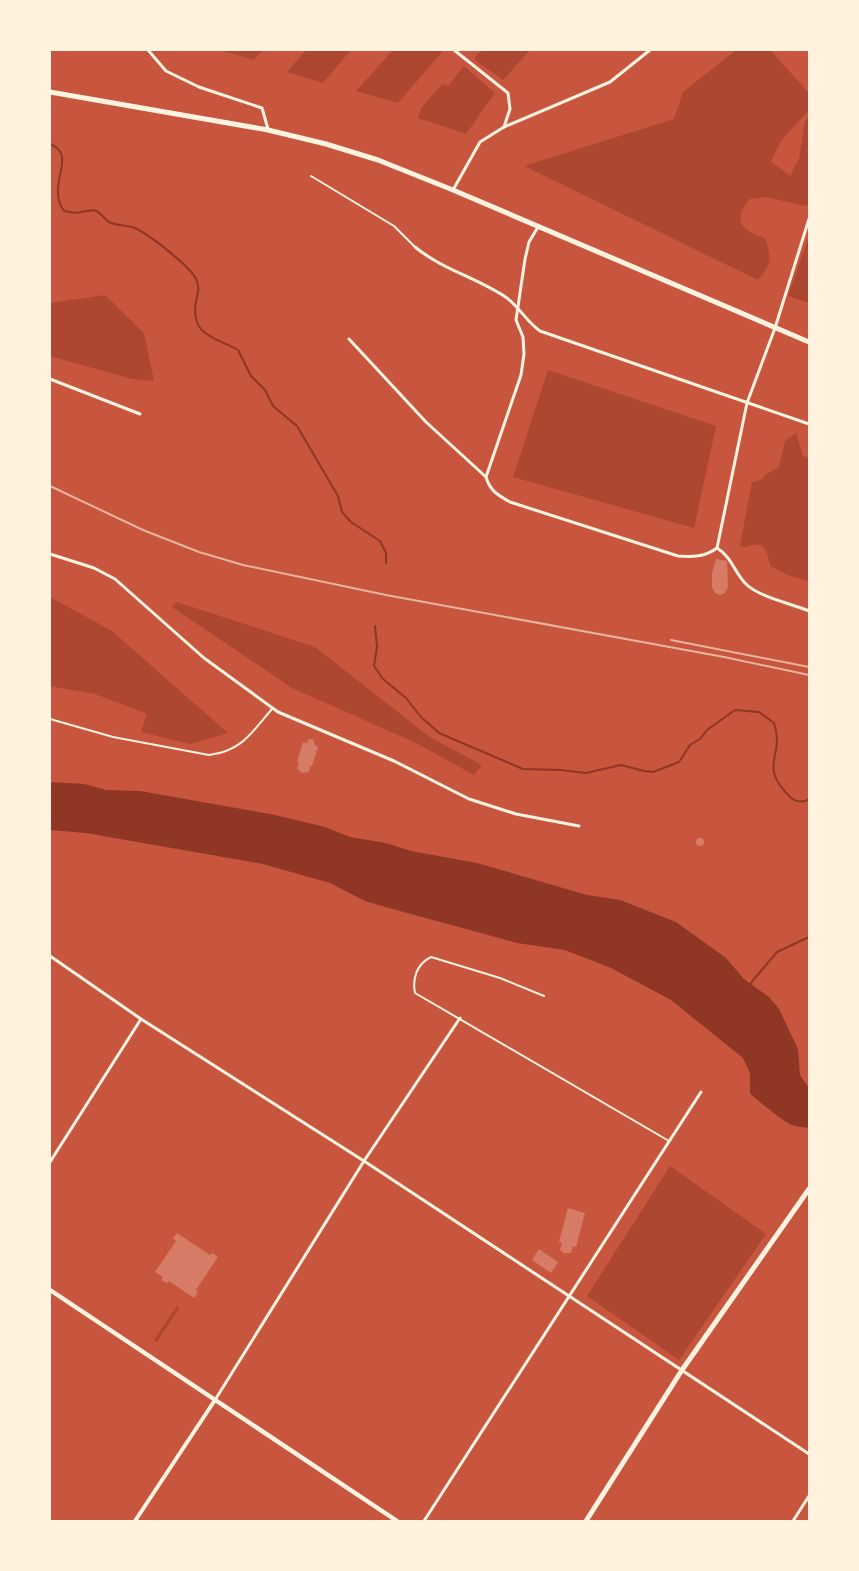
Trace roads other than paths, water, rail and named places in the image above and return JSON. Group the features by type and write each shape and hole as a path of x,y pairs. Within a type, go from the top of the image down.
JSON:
{"main road":[{"path":"50,92 268,130 326,144 378,160 453,190 809,342"},
{"path":"586,1521 682,1370 809,1189"},
{"path":"50,1290 397,1521"}],"street":[{"path":"148,50 166,71 199,87 262,108 268,130"},
{"path":"454,50 508,93 510,109 504,127"},
{"path":"453,190 480,142 504,127 610,82 650,50"},
{"path":"349,339 426,422 486,477 492,490 510,502 678,556 694,557 709,554 717,548 747,403 775,328 809,219"},
{"path":"486,477 521,376 523,337 516,320 525,259 529,242 538,226"},
{"path":"415,247 432,261 506,298 518,307 531,325 540,331 809,424"},
{"path":"50,378 140,414"},
{"path":"717,548 726,553 746,584 755,590 809,611"},
{"path":"50,554 94,568 115,580 204,658 272,708 310,727 394,762 469,799 516,814 579,826"},
{"path":"50,956 141,1019 364,1161 809,1454"},
{"path":"134,1521 215,1400 364,1161 460,1018"},
{"path":"50,1162 141,1019"},
{"path":"424,1521 701,1092"},
{"path":"793,1521 809,1496"}],"lane":[{"path":"311,176 394,226 415,247"},
{"path":"50,719 113,736 208,756 222,754 243,743 272,708"},
{"path":"544,996 500,978 431,957 423,961 413,983 415,993 572,1086 669,1140"}],"waterway":[{"path":"50,144 58,149 62,155 58,191 59,201 64,211 75,213 94,210 109,222 135,228 186,266 196,279 198,285 195,313 201,328 206,334 238,350 251,376 265,390 273,406 297,426 338,496 342,512 351,522 380,541 386,553 386,563"},
{"path":"375,626 377,647 374,666 383,679 406,698 421,717 439,733 523,769 586,773 621,765 653,772 679,762 690,745 735,710 759,712 774,723 777,735 773,768 775,777 791,798 802,801 809,799"},
{"path":"750,984 777,952 809,937"}],"railway":[{"path":"50,486 143,530 199,552 243,565 386,595 724,657 809,675"},
{"path":"671,640 809,667"}]}
